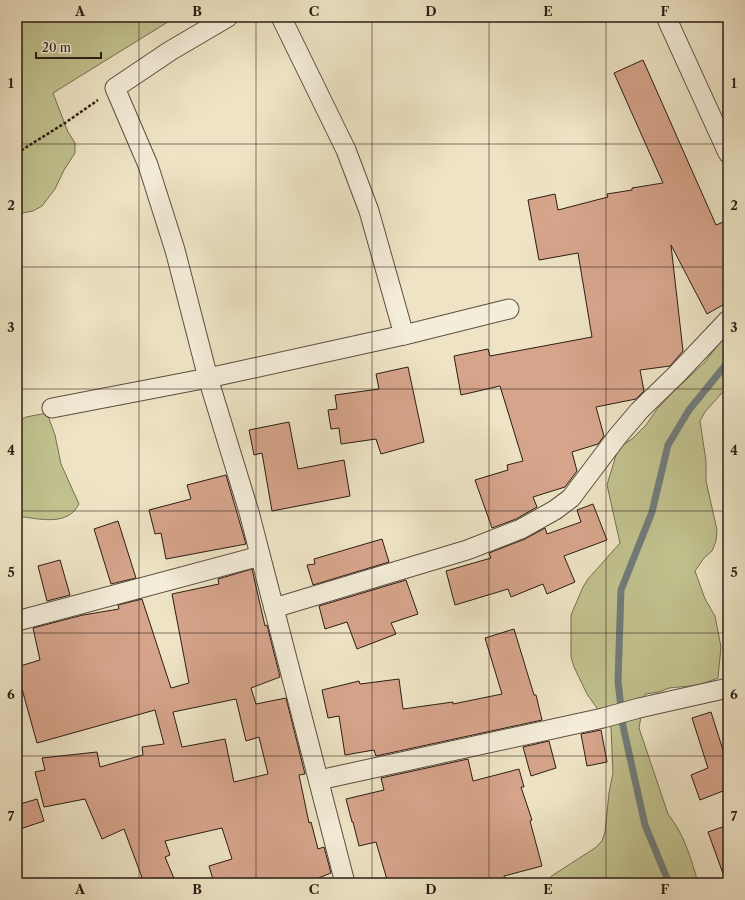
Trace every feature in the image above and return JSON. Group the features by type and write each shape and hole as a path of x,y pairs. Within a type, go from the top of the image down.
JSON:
{"street":[{"path":"228,17 170,51 115,88 150,172 175,250 208,378 249,512 345,883"},
{"path":"281,17 346,150 369,212 404,335"},
{"path":"666,17 728,153"},
{"path":"52,408 208,378 404,335 510,309"},
{"path":"274,608 467,550 521,529 554,510 571,498 617,437 635,416 728,320"},
{"path":"17,621 260,556"},
{"path":"319,780 603,718 639,708 728,688"}],"path":[{"path":"17,153 65,123 115,88"}],"green space":[{"path":"17,17 171,17 171,20 53,93 68,132 75,143 75,153 64,170 55,189 42,206 33,211 17,214"},
{"path":"728,331 728,386 705,412 700,421 706,461 706,481 717,530 716,541 712,551 704,558 695,571 705,599 715,616 721,647 718,678 699,685 669,688 659,692 645,694 639,728 668,814 683,838 690,855 698,883 546,883 546,881 553,875 595,848 602,841 605,832 609,793 613,773 611,728 587,694 574,667 571,657 571,615 588,579 620,543 607,485 617,452 646,425 658,408 672,393 705,362"},
{"path":"47,413 55,435 61,464 79,504 68,516 54,520 17,516 17,422 26,417"}],"building":[{"path":"643,60 716,225 728,220 728,302 707,314 671,245 683,351 670,366 640,370 644,391 636,399 596,407 604,436 598,444 572,452 577,471 565,487 533,497 537,507 516,519 492,528 475,480 508,470 507,465 523,461 500,386 461,395 454,356 488,349 490,356 592,337 578,253 539,260 528,200 555,194 558,210 608,197 607,194 663,183 614,73"},
{"path":"408,367 424,442 381,454 376,439 341,444 339,428 331,429 328,410 337,409 335,395 379,389 376,374"},
{"path":"289,422 298,469 344,460 350,496 272,511 262,453 254,455 249,430"},
{"path":"226,475 246,544 166,559 161,533 155,534 149,510 191,499 187,485"},
{"path":"593,504 607,540 564,556 575,582 547,594 543,584 511,597 508,589 455,605 446,571 491,558 489,553 525,539 545,528 547,534 581,522 577,510"},
{"path":"118,521 136,578 111,584 94,529"},
{"path":"382,539 389,562 313,585 307,565 315,564 314,559"},
{"path":"60,560 70,595 47,601 38,566"},
{"path":"252,569 265,626 267,625 280,677 251,688 256,704 286,698 305,774 299,775 309,823 311,822 318,849 324,847 331,873 306,883 214,883 209,866 232,859 222,828 165,841 170,855 165,857 176,883 144,883 124,829 102,839 85,799 44,807 35,772 45,770 42,758 97,752 100,767 143,755 142,747 164,744 155,710 37,743 22,689 17,690 17,667 40,660 33,628 83,615 119,609 118,605 142,599 171,688 189,683 172,594 219,584 218,579","holes":["236,699 246,741 259,737 268,774 234,782 225,739 182,747 173,712"]},
{"path":"406,580 418,614 391,623 396,634 357,649 347,622 325,629 319,606"},
{"path":"514,629 534,695 536,695 542,720 376,756 374,750 345,755 339,716 328,718 322,690 359,681 360,684 399,679 403,709 453,702 453,704 502,694 485,638"},
{"path":"711,712 728,766 728,789 700,800 691,775 708,768 692,718"},
{"path":"601,730 607,762 587,766 581,734"},
{"path":"549,741 556,768 531,776 523,747"},
{"path":"468,759 473,781 519,769 524,787 521,787 532,820 530,821 542,866 504,876 506,883 388,883 376,842 359,846 346,799 384,790 381,778"},
{"path":"37,799 44,821 17,830 17,805"},
{"path":"728,825 728,882 726,882 708,832"}],"waterway":[{"path":"669,883 645,825 623,726 618,681 621,590 652,512 668,445 689,410 728,362"}]}
